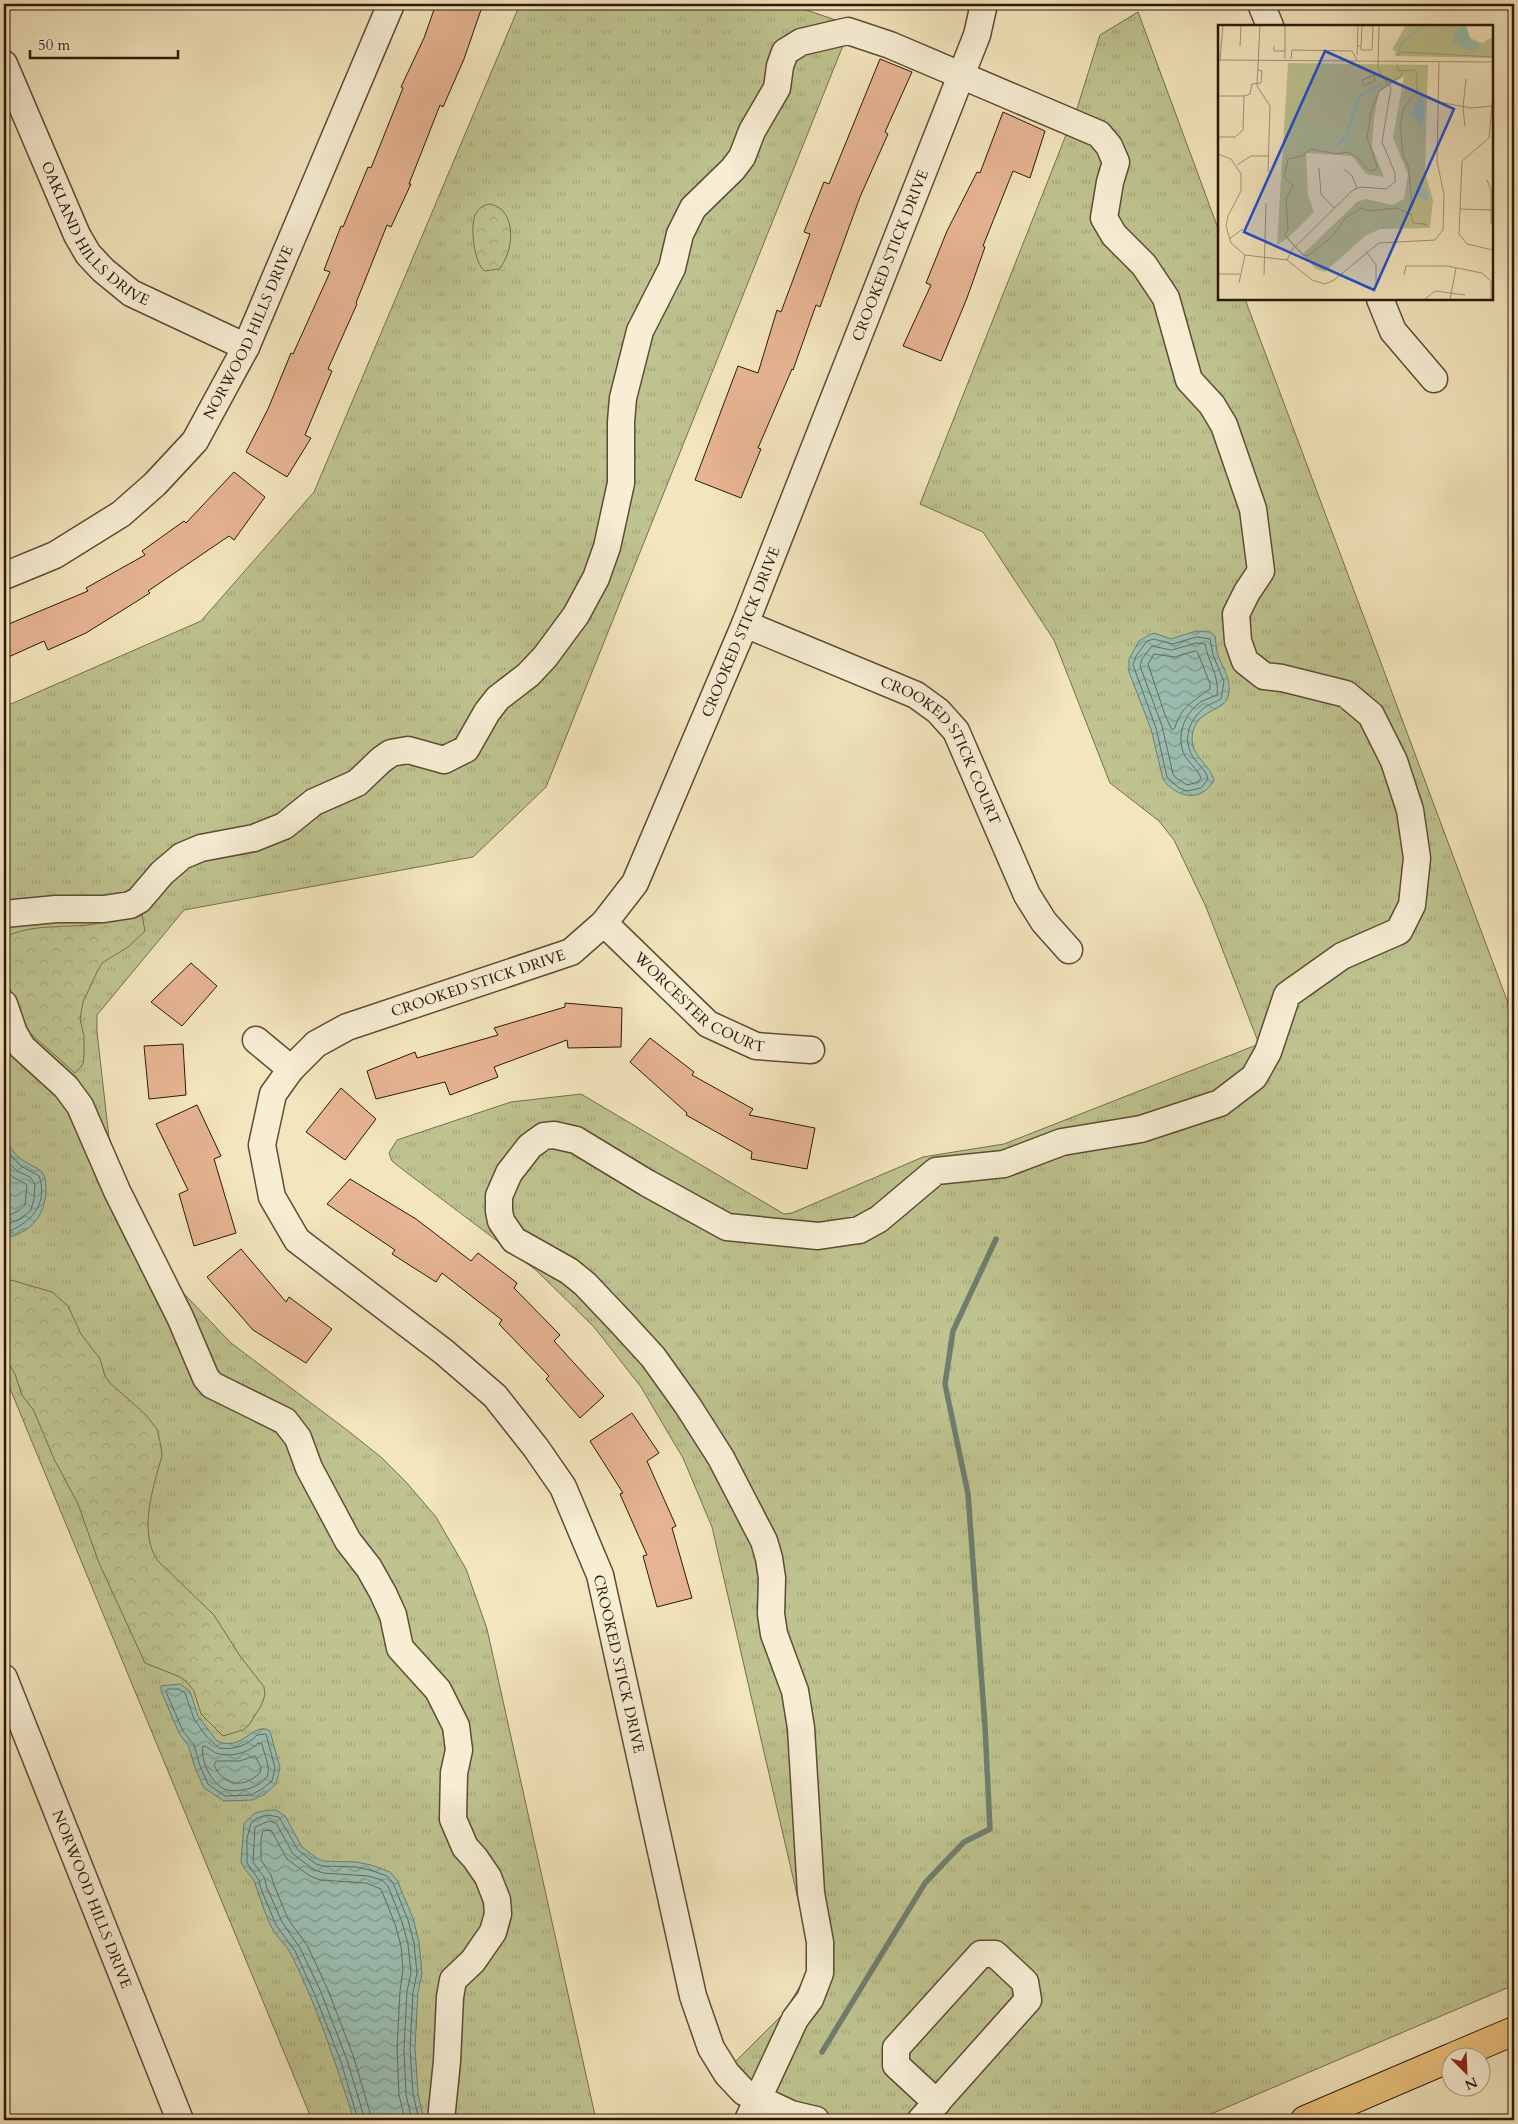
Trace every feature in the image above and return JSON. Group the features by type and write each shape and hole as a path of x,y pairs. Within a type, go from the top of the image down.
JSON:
{"main road":[{"path":"1479,2046 1514,2031"},
{"path":"1305,2120 1440,2062"}],"street":[{"name":"NORWOOD HILLS DRIVE","path":"4,576 55,555 136,504 195,441 246,347 391,4"},
{"name":"CROOKED STICK DRIVE","path":"816,2120 791,2114 754,2110 744,2092 727,2074 711,2048 693,1996 600,1575 563,1487 536,1448 495,1396 444,1352 297,1240 272,1197 262,1145 273,1094 291,1069 316,1044 347,1027 570,952 604,923 635,883 745,624 977,35 984,4"},
{"path":"1261,4 1270,25"},
{"path":"4,915 56,909 104,909 130,905 139,900 162,873 182,856 201,848 254,838 284,826 314,802 358,783 381,760 391,753 408,750 444,760 466,749 487,712 498,698 528,675 545,658 576,615 596,578 607,547 621,483 623,398 640,331 672,268 680,234 693,208 733,169 742,157 752,131 776,88 785,52 801,42 848,31 890,45 961,74 1100,134 1109,146 1116,162 1110,182 1104,218 1114,235 1144,265 1166,298 1189,380 1212,406 1224,425 1253,508 1260,571 1236,614 1238,641 1245,661 1264,676 1282,678 1346,694 1371,715 1394,761 1410,810 1417,858 1412,905 1399,931 1342,956 1287,995 1268,1052 1254,1077 1220,1103 1141,1128 1062,1142 1004,1164 936,1171 879,1219 859,1230 818,1236 727,1227 647,1183 576,1140 565,1136 544,1136 536,1141 509,1173 499,1196 501,1221 507,1231 514,1240 569,1272 585,1284 653,1357 688,1406 721,1458 764,1541 769,1558 772,1578 771,1614 774,1634 795,1690 801,1728 811,1893 820,1942 820,1973 810,1999 795,2019 754,2110"},
{"name":"OAKLAND HILLS DRIVE","path":"4,64 77,235 88,254 103,270 132,293 246,347"},
{"path":"1380,300 1393,331 1434,378"},
{"name":"CROOKED STICK COURT","path":"745,624 916,694 938,710 956,731 1027,895 1044,922 1069,950"},
{"name":"WORCESTER COURT","path":"604,923 708,1024 756,1046 811,1050"},
{"path":"4,1004 14,1034 22,1047 66,1087 80,1106 117,1191 180,1318 206,1378 212,1385 285,1421 298,1438 309,1468 348,1541 369,1568 384,1593 392,1615 400,1648 438,1690 456,1726 458,1750 454,1773 453,1819 465,1847 476,1858 488,1878 497,1900 498,1914 493,1932 473,1961 453,1980 450,1997 447,2061 441,2120"},
{"path":"256,1040 291,1069"},
{"name":"NORWOOD HILLS DRIVE","path":"4,1678 180,2120"},
{"path":"981,1954 995,1954 1025,1982 1028,2000 929,2112 896,2065 896,2048 981,1954"}],"green space":[{"path":"520,4 789,4 853,26 1075,115 1100,35 1138,12 1218,228 1218,300 1245,300 1514,1019 1514,1985 1197,2120 734,2120 759,2088 735,2062 784,2013 813,1964 712,1527 683,1458 641,1387 594,1327 537,1271 402,1169 392,1161 389,1153 397,1140 511,1102 581,1094 784,1214 792,1213 923,1157 1004,1144 1259,1044 1206,907 1174,840 1159,821 1110,783 1054,640 983,532 920,504 1068,130 846,38 546,787 473,857 184,910 97,1015 97,1032 109,1138 130,1198 169,1278 231,1343 382,1458 406,1482 436,1517 466,1569 487,1629 596,2120 312,2120 4,1374 4,707 201,621 314,492"},
{"path":"490,204 499,208 505,214 511,232 508,253 504,262 499,269 485,271 478,261 474,245 473,228 476,213 483,206"},
{"path":"142,915 145,931 128,947 102,963 83,1002 80,1019 84,1036 83,1064 75,1073 30,1033 25,1024 4,975 4,937 36,928 88,925"},
{"path":"11,1280 52,1292 68,1306 81,1334 100,1359 105,1376 110,1383 145,1414 157,1429 162,1456 149,1510 148,1524 152,1550 158,1561 214,1615 240,1656 264,1687 265,1695 261,1706 249,1725 243,1730 223,1736 201,1714 194,1691 186,1681 145,1663 99,1563 78,1504 54,1459 34,1411 22,1395 15,1374 4,1355 4,1281"}],"water":[{"path":"1196,631 1210,632 1215,636 1217,653 1229,682 1229,693 1224,703 1202,717 1193,730 1192,740 1195,751 1214,780 1203,792 1189,795 1175,790 1163,779 1151,729 1129,672 1129,659 1139,641 1149,635 1154,633 1171,639"},
{"path":"4,1136 10,1147 22,1160 42,1172 45,1178 46,1191 43,1208 34,1222 21,1232 4,1238"},
{"path":"180,1684 190,1691 198,1716 217,1741 226,1744 234,1743 258,1730 270,1731 280,1768 276,1784 265,1794 252,1800 224,1801 204,1788 195,1768 189,1747 179,1733 161,1691 161,1686"},
{"path":"276,1810 285,1816 302,1847 318,1859 371,1865 390,1872 397,1880 413,1918 419,1942 422,1974 418,1992 415,2048 418,2094 424,2120 354,2120 310,1996 290,1952 272,1928 254,1881 241,1862 244,1823 255,1813"}],"building":[{"path":"436,4 483,4 464,59 443,107 440,105 409,184 411,184 391,227 387,225 357,304 328,369 332,371 305,435 311,438 287,477 246,452 268,409 291,353 293,354 330,272 324,270 341,226 343,227 368,167 371,168 403,88 401,87 424,38"},
{"path":"880,59 912,72 885,132 888,134 860,197 820,307 816,305 793,370 758,448 761,449 741,498 695,480 738,366 758,373 777,310 781,312 810,234 804,232 824,182 829,184"},
{"path":"1003,112 1045,131 1030,178 1013,171 983,246 985,247 967,298 941,361 903,346 931,285 926,283 947,231 977,172 980,173"},
{"path":"234,472 265,497 234,540 229,536 148,591 150,593 86,633 48,650 44,641 4,659 4,626 88,591 86,588 145,555 142,551 184,521 186,523"},
{"path":"191,963 217,986 182,1026 151,1002"},
{"path":"565,1003 622,1008 621,1047 568,1048 567,1040 494,1067 498,1077 450,1095 445,1082 376,1099 367,1071 415,1052 417,1058 498,1035 494,1028 565,1007"},
{"path":"650,1038 694,1072 692,1075 753,1109 749,1115 815,1128 807,1169 751,1159 752,1152 686,1115 687,1113 630,1062"},
{"path":"183,1044 186,1095 149,1099 144,1046"},
{"path":"341,1088 376,1119 345,1160 306,1132"},
{"path":"197,1105 221,1156 214,1159 236,1233 194,1246 179,1194 188,1190 156,1124"},
{"path":"350,1179 416,1219 471,1261 478,1253 517,1283 514,1288 560,1335 554,1341 604,1396 580,1418 546,1379 549,1376 499,1324 502,1320 442,1273 436,1282 392,1254 395,1250 327,1204"},
{"path":"241,1249 286,1302 289,1297 332,1329 306,1363 253,1330 207,1277"},
{"path":"632,1413 659,1453 647,1461 676,1526 672,1528 692,1598 657,1607 643,1556 647,1555 620,1494 623,1493 590,1441"}],"waterway":[{"path":"822,2052 925,1883 964,1842 990,1829 985,1726 968,1494 945,1384 953,1331 996,1239"}]}
